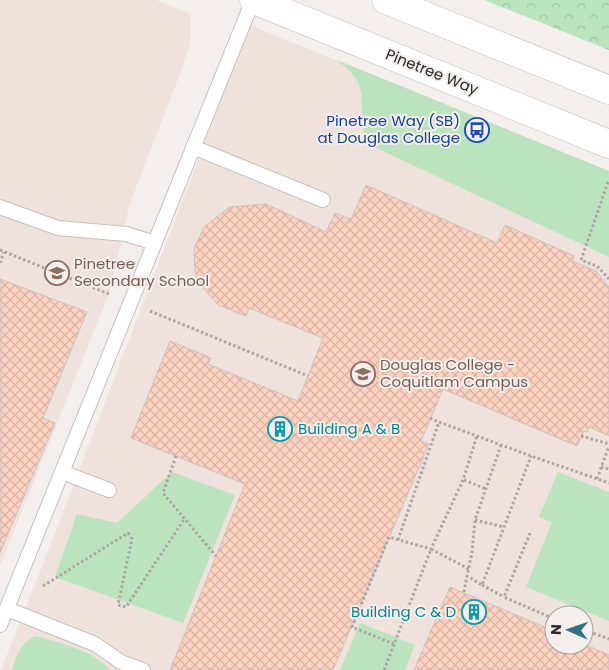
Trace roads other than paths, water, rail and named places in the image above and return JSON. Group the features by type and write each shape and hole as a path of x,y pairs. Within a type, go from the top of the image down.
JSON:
{"main road":[{"name":"Pinetree Way","path":"254,0 609,144"},
{"path":"386,0 609,90"}],"lane":[{"path":"0,625 192,148 254,0"},
{"path":"192,148 323,200"},
{"path":"0,207 58,228 126,234 155,243"},
{"path":"62,472 109,490"},
{"path":"7,609 95,644 121,662 144,670"}],"place":[{"name":"Pinetree Way (SB) at Douglas College","path":"477,130"},
{"name":"Pinetree Secondary School","path":"57,273"},
{"name":"Douglas College - Coquitlam Campus","path":"363,374"},
{"name":"Building A & B","path":"280,429"},
{"name":"Building C & D","path":"474,612"}]}
